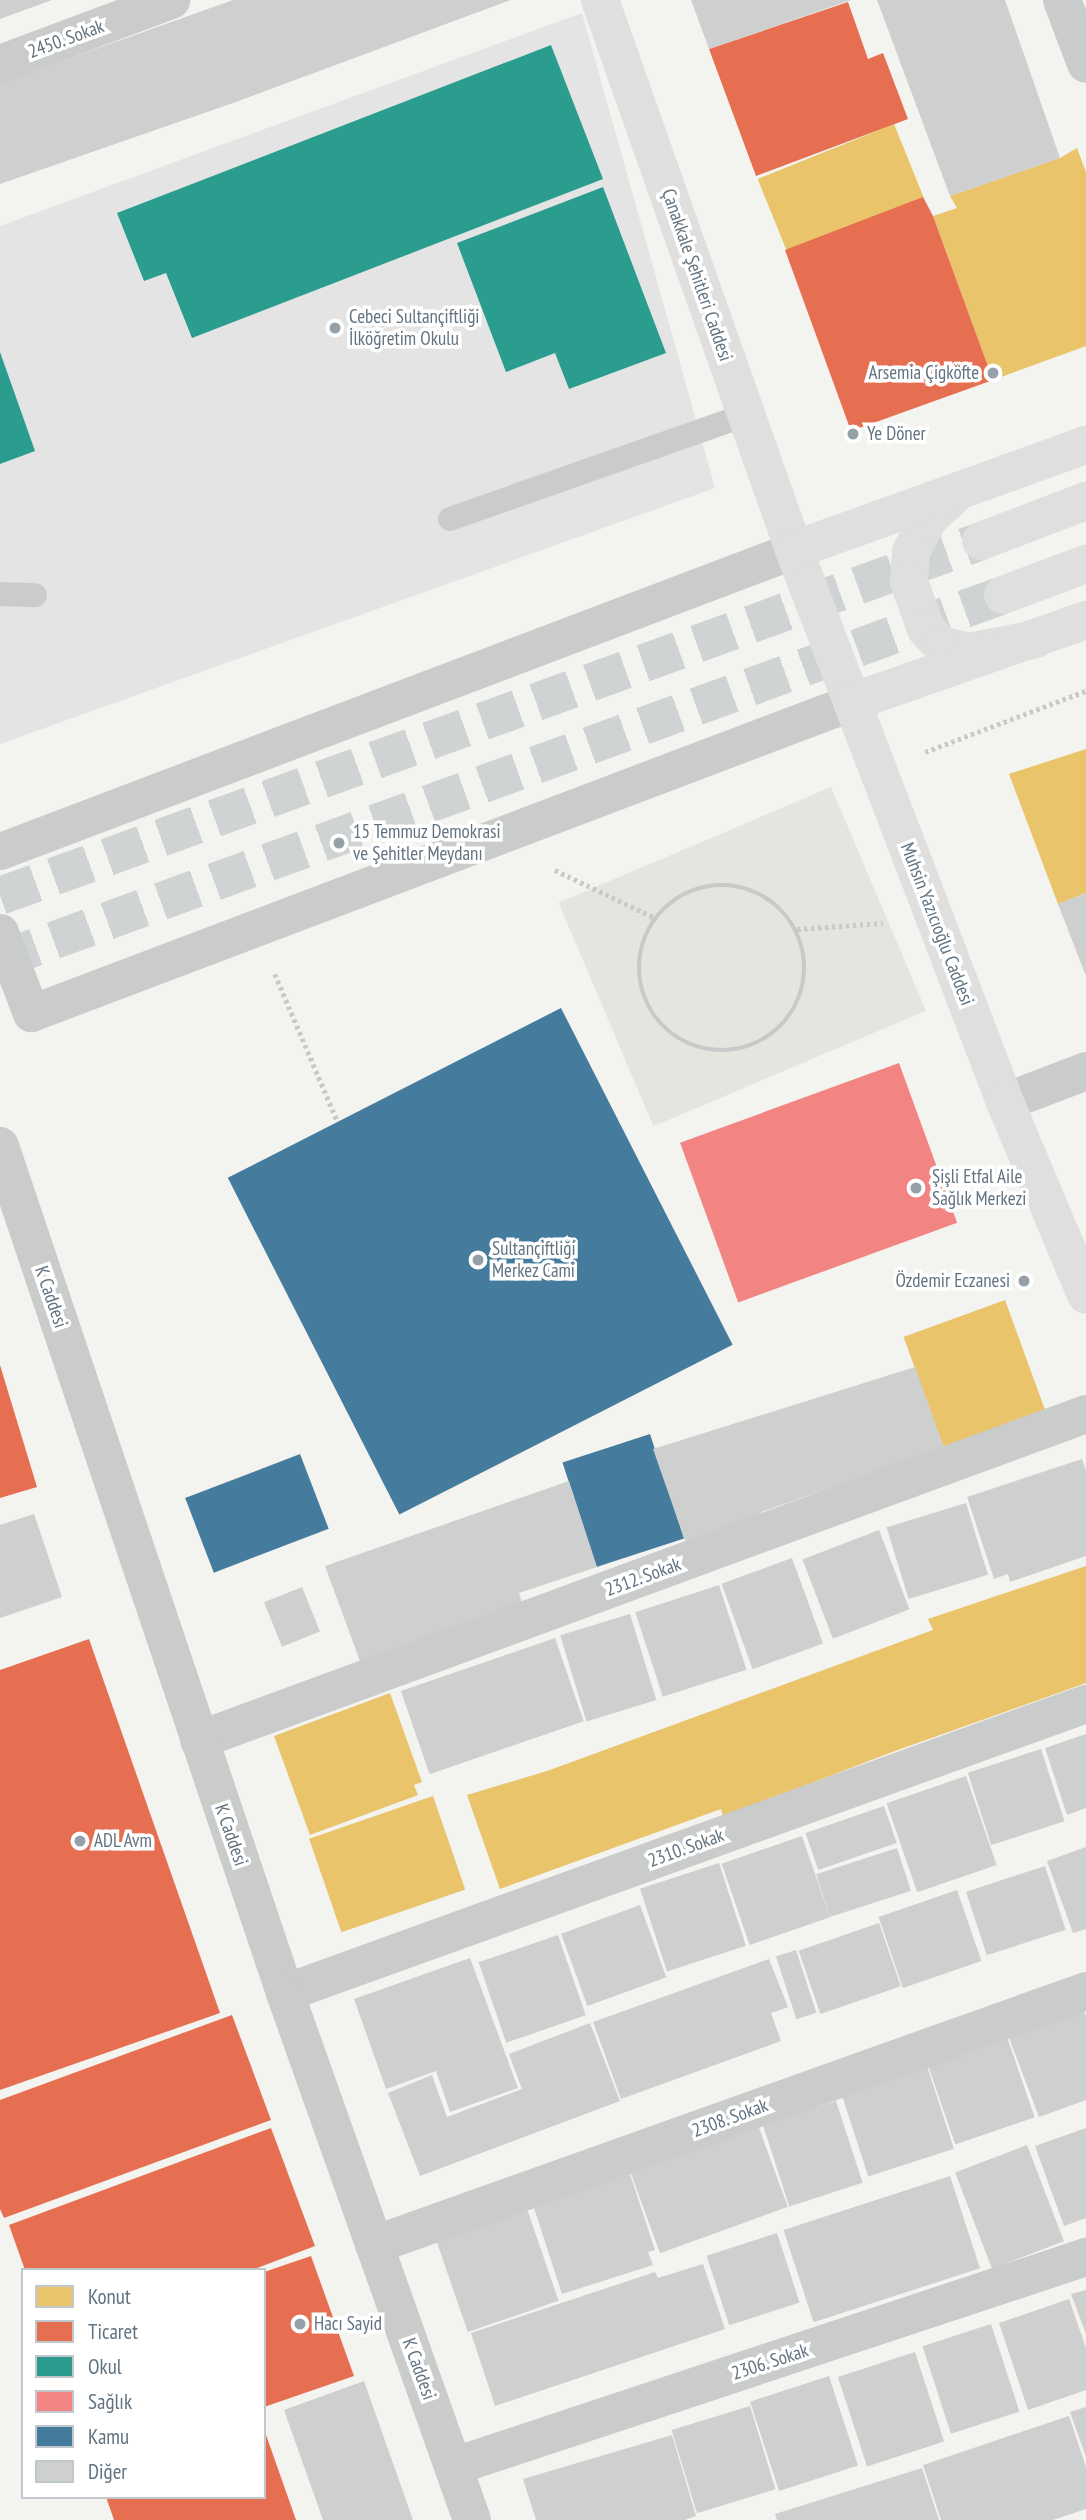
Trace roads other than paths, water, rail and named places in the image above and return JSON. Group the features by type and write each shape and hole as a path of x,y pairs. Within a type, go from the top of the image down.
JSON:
{"main road":[{"name":"Çanakkale Şehitleri Caddesi","path":"600,0 794,550"},
{"path":"794,550 1086,445"},
{"path":"959,491 929,518 911,552 909,582 926,629 941,645 969,652 1036,639"},
{"path":"981,541 1086,501"},
{"name":"Muhsin Yazıcıoğlu Caddesi","path":"794,550 1005,1102 1086,1296"},
{"path":"1003,595 1086,564"},
{"path":"852,702 1086,620"}],"street":[{"name":"2450. Sokak","path":"0,64 171,0"},
{"path":"1062,0 1086,64"},
{"path":"0,851 794,550"},
{"path":"0,932 31,1013 852,702"},
{"path":"1005,1102 1086,1071"},
{"name":"K Caddesi","path":"0,1146 285,1993 472,2520"},
{"name":"2312. Sokak","path":"199,1740 1086,1414"},
{"name":"2310. Sokak","path":"285,1993 1086,1704"},
{"name":"2308. Sokak","path":"374,2245 1086,1990"},
{"name":"2306. Sokak","path":"455,2466 1086,2257"}],"lane":[{"path":"450,519 746,415"},
{"path":"0,594 35,595"}],"tunnel":[{"path":"0,896 981,541"},
{"path":"0,960 1003,595"}],"place":[{"name":"Cebeci Sultançiftliği İlköğretim Okulu","path":"335,328"},
{"name":"Arsemia Çigköfte","path":"993,373"},
{"name":"Ye Döner","path":"853,434"},
{"name":"15 Temmuz Demokrasi ve Şehitler Meydanı","path":"339,843"},
{"name":"Şişli Etfal Aile Sağlık Merkezi","path":"916,1188"},
{"name":"Sultançiftliği Merkez Cami","path":"478,1260"},
{"name":"Özdemir Eczanesi","path":"1024,1281"},
{"name":"ADL Avm","path":"80,1841"},
{"name":"Hacı Sayid","path":"300,2324"}]}
